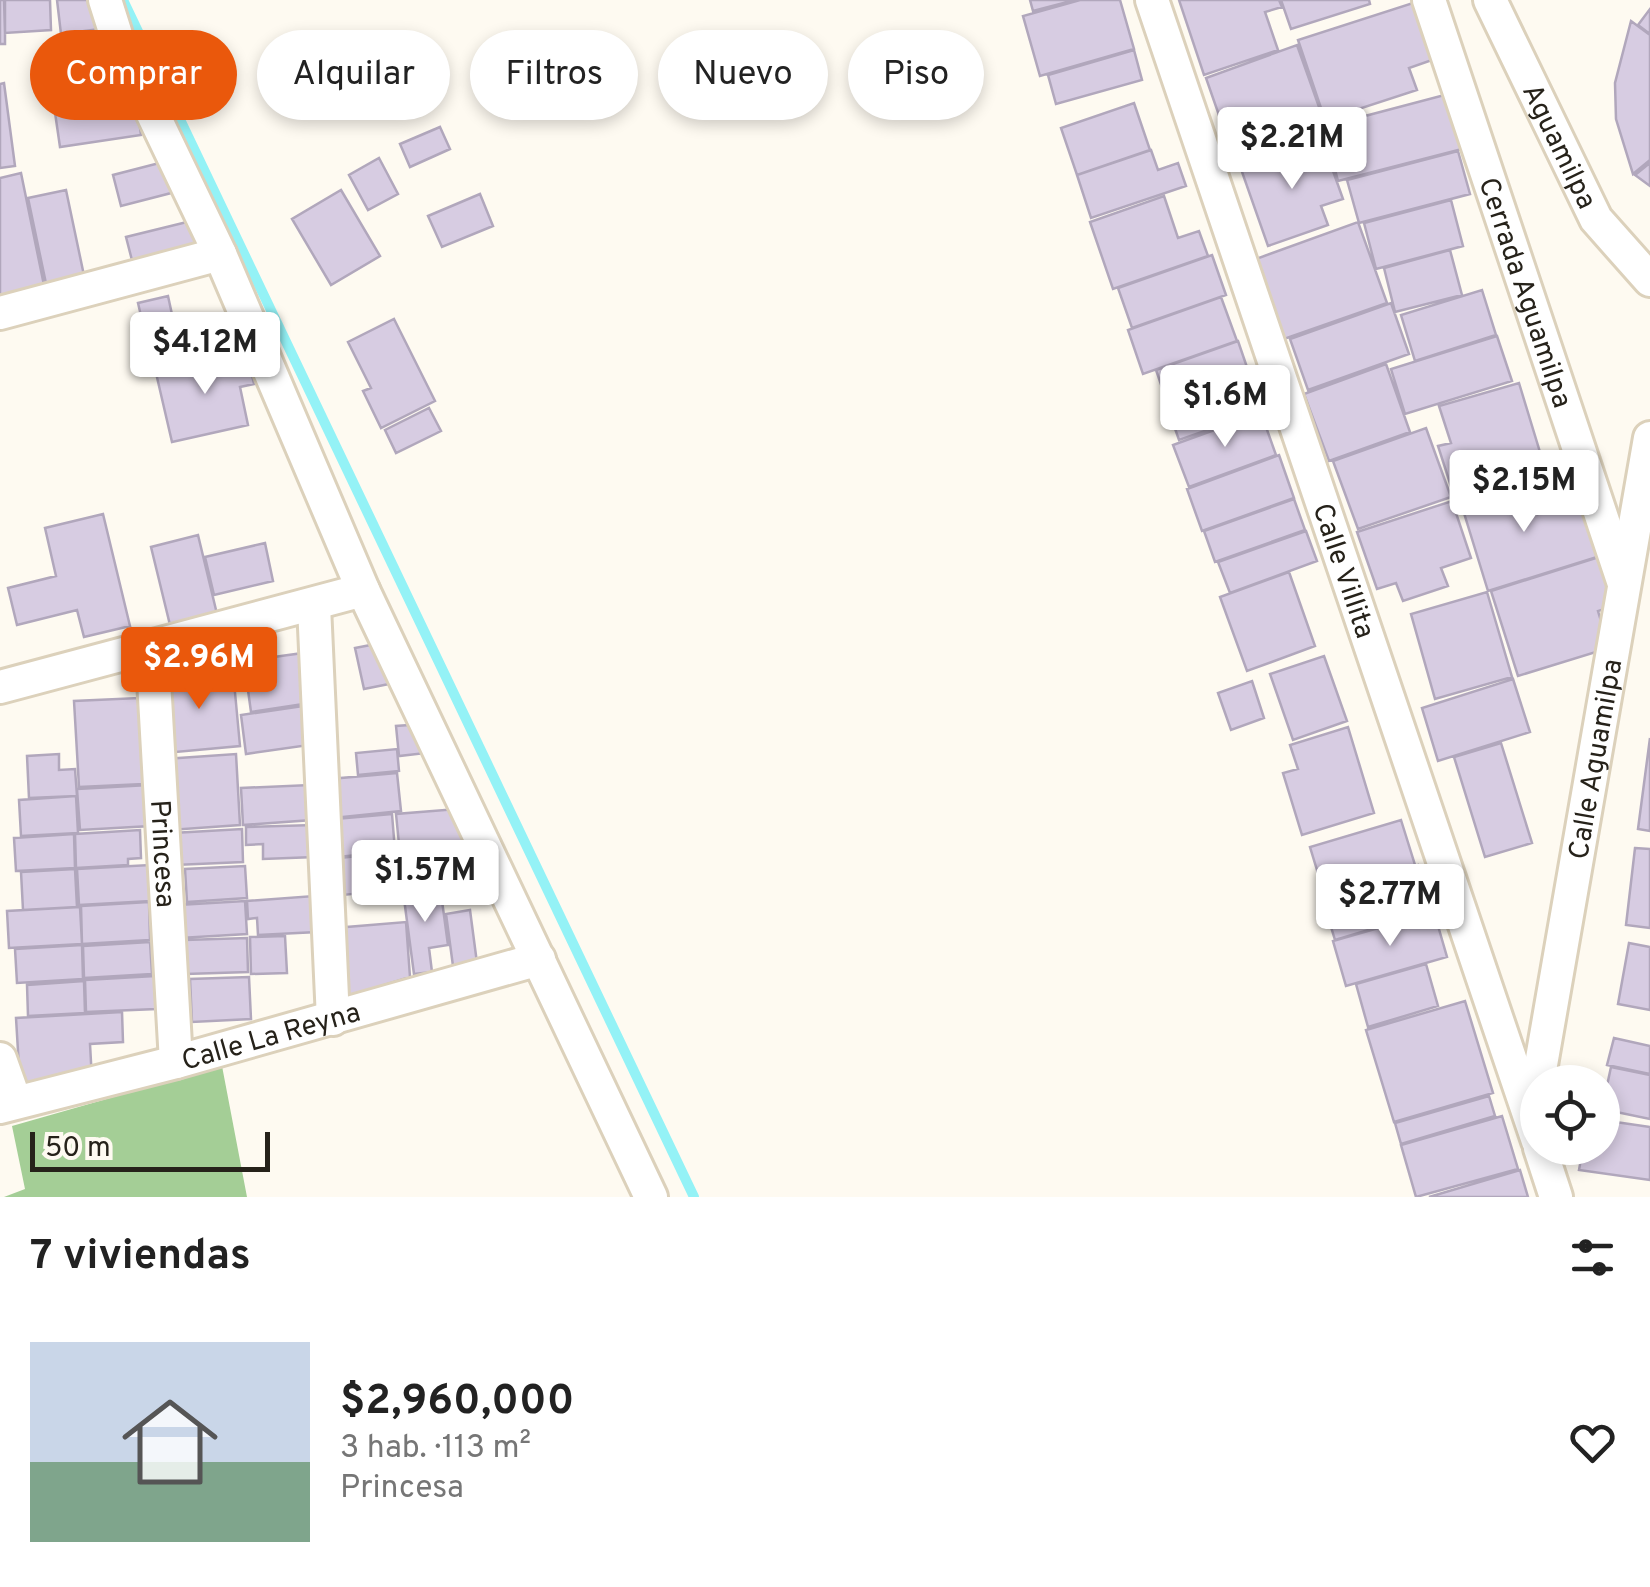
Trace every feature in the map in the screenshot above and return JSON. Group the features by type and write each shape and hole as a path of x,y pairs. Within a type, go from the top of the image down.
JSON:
{"street":[{"path":"105,0 118,41 220,254 363,590 652,1197"},
{"name":"Calle Villita","path":"1152,0 1520,1090"},
{"name":"Cerrada Aguamilpa","path":"1430,0 1624,586"},
{"name":"Aguamilpa","path":"1490,0 1596,219 1650,280"},
{"path":"0,313 220,254"},
{"name":"Calle Aguamilpa","path":"1541,1065 1650,438"},
{"path":"0,687 363,590"},
{"path":"314,606 333,1019"},
{"name":"Princesa","path":"152,646 176,1062"},
{"name":"Calle La Reyna","path":"7,1104 176,1062 539,959"},
{"path":"0,1059 7,1104"},
{"name":"Calle Villita","path":"1545,1165 1556,1197"}],"green space":[{"path":"222,1066 247,1197 4,1197 25,1189 12,1126"}],"building":[{"path":"0,0 5,0 5,44 0,44"},
{"path":"4,0 50,0 51,30 5,33"},
{"path":"57,0 97,0 100,29 61,30"},
{"path":"1030,0 1075,0 1033,11"},
{"path":"1080,0 1120,0 1134,49 1040,76 1023,16"},
{"path":"1179,0 1279,0 1282,7 1265,12 1278,50 1204,75"},
{"path":"1281,0 1369,0 1370,4 1291,29"},
{"path":"1416,2 1435,59 1409,68 1417,90 1325,120 1298,40"},
{"path":"1650,9 1650,34 1638,25"},
{"path":"1631,21 1650,35 1650,160 1633,174 1616,119 1615,83"},
{"path":"1297,45 1329,135 1237,167 1206,78"},
{"path":"1134,50 1142,80 1056,104 1048,75"},
{"path":"4,83 15,166 0,168 0,84"},
{"path":"1452,93 1466,148 1338,181 1327,139 1334,137 1331,125"},
{"path":"1134,103 1150,150 1077,175 1061,128"},
{"path":"56,120 139,120 141,135 60,147"},
{"path":"440,127 450,149 410,167 400,144"},
{"path":"1322,140 1343,199 1321,206 1328,225 1268,246 1241,169"},
{"path":"1151,150 1158,170 1178,163 1186,186 1091,218 1077,175"},
{"path":"1458,151 1470,194 1359,223 1347,180"},
{"path":"379,158 398,194 368,210 349,175"},
{"path":"167,161 175,192 121,206 113,175"},
{"path":"1650,163 1650,186 1635,175"},
{"path":"21,173 46,295 0,305 0,178"},
{"path":"66,190 86,285 48,293 28,198"},
{"path":"341,190 380,256 331,285 292,219"},
{"path":"480,194 493,226 442,247 428,216"},
{"path":"1164,196 1178,238 1199,231 1208,256 1113,289 1090,222"},
{"path":"1451,200 1463,246 1376,269 1364,223"},
{"path":"195,220 203,254 135,272 126,237"},
{"path":"1358,222 1387,303 1284,339 1256,259"},
{"path":"1450,250 1462,295 1395,312 1384,268"},
{"path":"1212,255 1226,295 1132,328 1118,288"},
{"path":"1482,290 1496,335 1415,361 1401,315"},
{"path":"168,296 183,365 154,372 138,303"},
{"path":"1221,297 1237,341 1143,374 1128,330"},
{"path":"1391,303 1409,354 1308,390 1290,339"},
{"path":"394,319 435,401 381,428 363,391 371,388 348,342"},
{"path":"1497,336 1512,381 1405,414 1391,369"},
{"path":"1238,341 1250,376 1168,405 1156,370"},
{"path":"247,353 254,384 240,387 248,425 172,442 156,373"},
{"path":"1386,364 1410,432 1329,461 1304,394"},
{"path":"1233,383 1245,417 1179,440 1167,406"},
{"path":"1519,383 1546,472 1455,499 1438,446 1451,443 1439,406"},
{"path":"429,408 441,431 396,453 385,430"},
{"path":"1261,413 1276,455 1189,487 1173,445"},
{"path":"1426,428 1451,497 1358,529 1333,461"},
{"path":"1279,455 1294,498 1202,531 1187,489"},
{"path":"1527,479 1538,514 1580,502 1597,557 1488,591 1460,500"},
{"path":"1294,499 1305,530 1215,562 1204,531"},
{"path":"1452,501 1471,558 1441,568 1448,586 1403,601 1396,583 1377,589 1357,532"},
{"path":"103,514 130,626 84,637 77,610 17,625 8,588 56,576 45,528"},
{"path":"1306,531 1317,561 1230,593 1218,562"},
{"path":"198,535 217,614 170,625 151,547"},
{"path":"265,543 273,581 214,595 205,557"},
{"path":"1599,557 1614,606 1598,611 1609,648 1518,676 1491,591"},
{"path":"1289,572 1315,646 1247,671 1220,597"},
{"path":"1487,592 1512,677 1435,699 1411,614"},
{"path":"386,642 394,683 364,689 355,648"},
{"path":"303,653 310,703 251,712 244,661"},
{"path":"1324,656 1347,721 1293,740 1270,674"},
{"path":"233,671 240,746 165,753 159,678"},
{"path":"1513,679 1530,732 1438,761 1422,708"},
{"path":"1252,681 1264,718 1231,730 1218,693"},
{"path":"139,698 144,784 79,787 74,701"},
{"path":"303,706 309,745 246,754 241,715"},
{"path":"423,724 426,753 399,756 396,726"},
{"path":"1348,727 1374,813 1302,835 1283,773 1298,769 1290,745"},
{"path":"1650,738 1650,831 1638,829"},
{"path":"1501,743 1532,843 1485,857 1454,757"},
{"path":"397,749 399,771 358,775 356,753"},
{"path":"59,754 59,770 75,769 77,796 29,798 27,756"},
{"path":"236,754 240,825 170,830 165,759"},
{"path":"397,773 401,811 333,818 330,779"},
{"path":"149,785 151,826 80,830 77,789"},
{"path":"310,785 312,820 243,825 241,788"},
{"path":"76,796 78,833 21,836 19,800"},
{"path":"457,809 470,848 400,854 396,814"},
{"path":"392,814 395,851 338,857 335,819"},
{"path":"1401,820 1415,865 1324,893 1310,847"},
{"path":"314,825 315,857 263,859 263,844 246,845 246,827"},
{"path":"242,829 243,862 175,865 173,833"},
{"path":"140,830 141,858 128,859 128,865 76,868 75,834"},
{"path":"74,834 75,868 16,871 14,838"},
{"path":"1635,848 1650,849 1650,928 1626,925"},
{"path":"398,852 401,889 343,895 339,858"},
{"path":"436,853 439,885 402,889 399,856"},
{"path":"150,865 151,901 79,905 77,869"},
{"path":"1418,865 1432,911 1335,940 1321,894"},
{"path":"245,866 247,898 187,902 185,869"},
{"path":"75,869 77,907 23,910 21,872"},
{"path":"440,886 448,945 429,948 432,972 414,974 403,891"},
{"path":"314,896 317,932 258,935 257,918 248,919 247,901"},
{"path":"245,901 247,934 180,938 178,905"},
{"path":"149,902 150,940 82,944 81,906"},
{"path":"80,907 82,944 9,948 7,911"},
{"path":"470,910 477,963 453,966 446,914"},
{"path":"1434,912 1447,957 1346,986 1333,941"},
{"path":"406,922 410,977 340,999 335,928"},
{"path":"285,936 287,973 251,974 250,937"},
{"path":"247,938 248,972 186,974 185,940"},
{"path":"150,942 152,974 84,978 83,946"},
{"path":"1629,943 1650,947 1650,1010 1618,1004"},
{"path":"82,945 83,979 17,983 15,949"},
{"path":"1426,964 1438,1006 1368,1027 1356,984"},
{"path":"155,976 156,1009 86,1012 85,980"},
{"path":"249,977 251,1019 192,1022 190,979"},
{"path":"84,981 85,1013 28,1016 27,985"},
{"path":"1465,1001 1493,1093 1394,1122 1366,1030"},
{"path":"122,1012 123,1042 90,1044 92,1080 20,1084 16,1018"},
{"path":"1614,1038 1650,1046 1650,1074 1607,1065"},
{"path":"1620,1069 1650,1075 1650,1119 1620,1113"},
{"path":"1489,1096 1495,1116 1401,1144 1395,1123"},
{"path":"1502,1116 1518,1169 1416,1197 1401,1145"},
{"path":"1620,1123 1650,1127 1650,1180 1579,1170 1580,1165 1620,1165"},
{"path":"1520,1170 1528,1197 1429,1197"}],"waterway":[{"path":"123,0 694,1197"}]}
